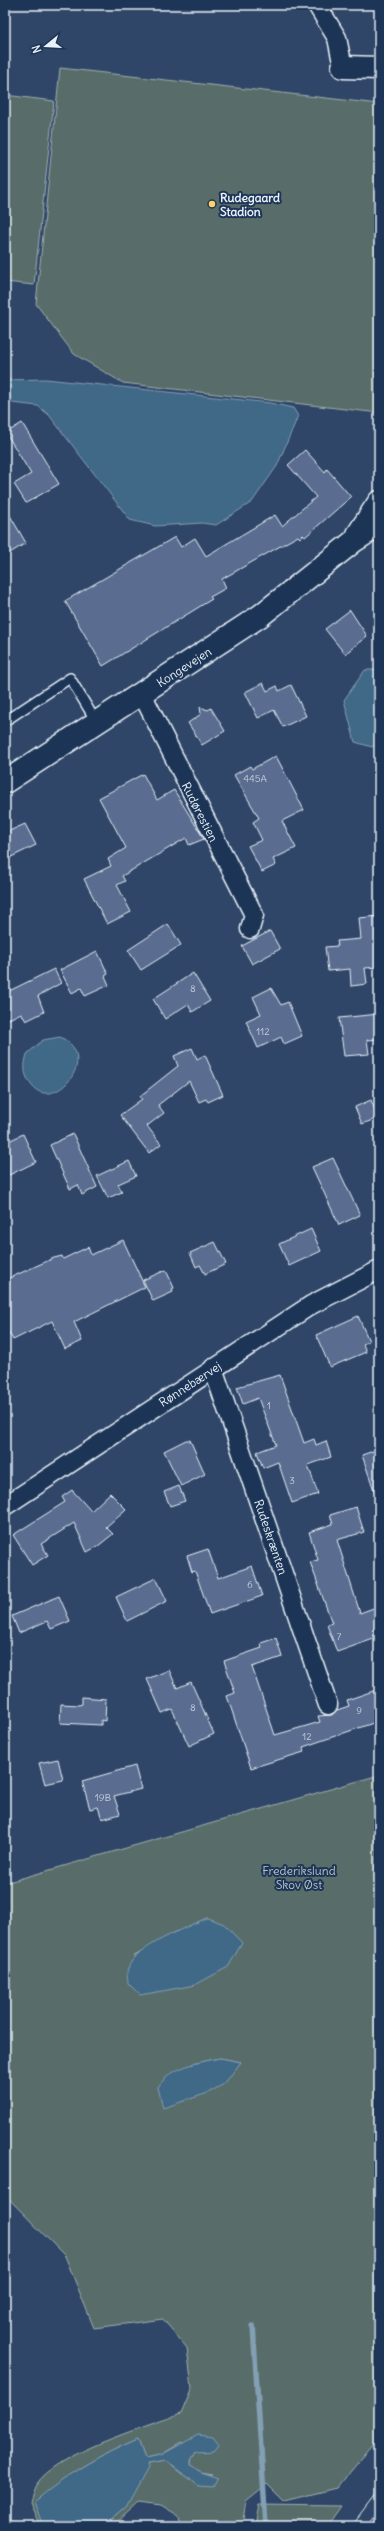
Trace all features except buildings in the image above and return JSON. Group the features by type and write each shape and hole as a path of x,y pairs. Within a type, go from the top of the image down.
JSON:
{"main road":[{"path":"343,67 379,68"},
{"name":"Kongevejen","path":"354,540 379,502"},
{"name":"Kongevejen","path":"5,782 260,616 354,540 379,525"}],"street":[{"path":"317,5 337,38 343,67"},
{"name":"Rudørestien","path":"142,694 254,915 250,929"},
{"name":"Rønnebærvej","path":"5,1506 311,1305 379,1270"},
{"name":"Rudeskrænten","path":"214,1368 328,1706"}],"lane":[{"path":"5,721 70,678 97,723"}],"green space":[{"name":"Rudegaard Stadion","path":"60,68 379,104 379,413 123,383 74,354 36,304"},
{"path":"5,95 54,101 34,285 5,282"},
{"name":"Frederikslund Skov Øst","path":"379,1775 379,2437 337,2488 284,2501 267,2484 246,2501 242,2526 180,2526 178,2516 160,2505 139,2502 113,2526 104,2526 126,2508 147,2464 166,2461 182,2474 212,2474 200,2472 191,2465 191,2460 196,2452 182,2442 161,2455 145,2458 138,2439 84,2466 71,2474 35,2502 43,2526 40,2526 30,2503 36,2485 46,2473 62,2462 102,2442 181,2414 192,2388 187,2348 163,2319 94,2328 65,2256 5,2195 5,1883","holes":["207,1918 133,1957 172,1934","220,2058 241,2062 233,2071 192,2064"]},
{"path":"259,2505 341,2506 327,2526 255,2526"}],"water":[{"path":"46,379 270,403 293,408 298,416 277,466 252,502 216,525 202,523 155,526 130,520 49,415 38,406 12,403 7,380"},
{"path":"365,670 375,670 379,674 379,743 372,747 355,742 344,700"},
{"path":"60,1037 72,1046 77,1057 75,1069 69,1080 60,1089 50,1093 39,1092 30,1083 26,1076 25,1065 27,1054 43,1040"},
{"path":"207,1918 224,1924 242,1943 228,1967 195,1985 140,1995 128,1983 127,1970 133,1960 140,1953 163,1938"},
{"path":"220,2058 241,2062 224,2084 208,2093 163,2108 158,2087 170,2074 186,2066"},
{"path":"198,2435 213,2437 219,2445 214,2451 196,2452 191,2460 191,2465 200,2472 218,2478 213,2487 199,2486 166,2461 147,2464 148,2468 126,2508 104,2526 43,2526 34,2502 58,2483 84,2466 138,2439 145,2458 161,2455"}],"waterway":[{"path":"253,2326 266,2526"}],"tram line":[{"path":"352,2526 379,2490"},
{"path":"366,2526 379,2509"}],"place":[{"name":"Rudegaard Stadion","path":"212,204"}]}
